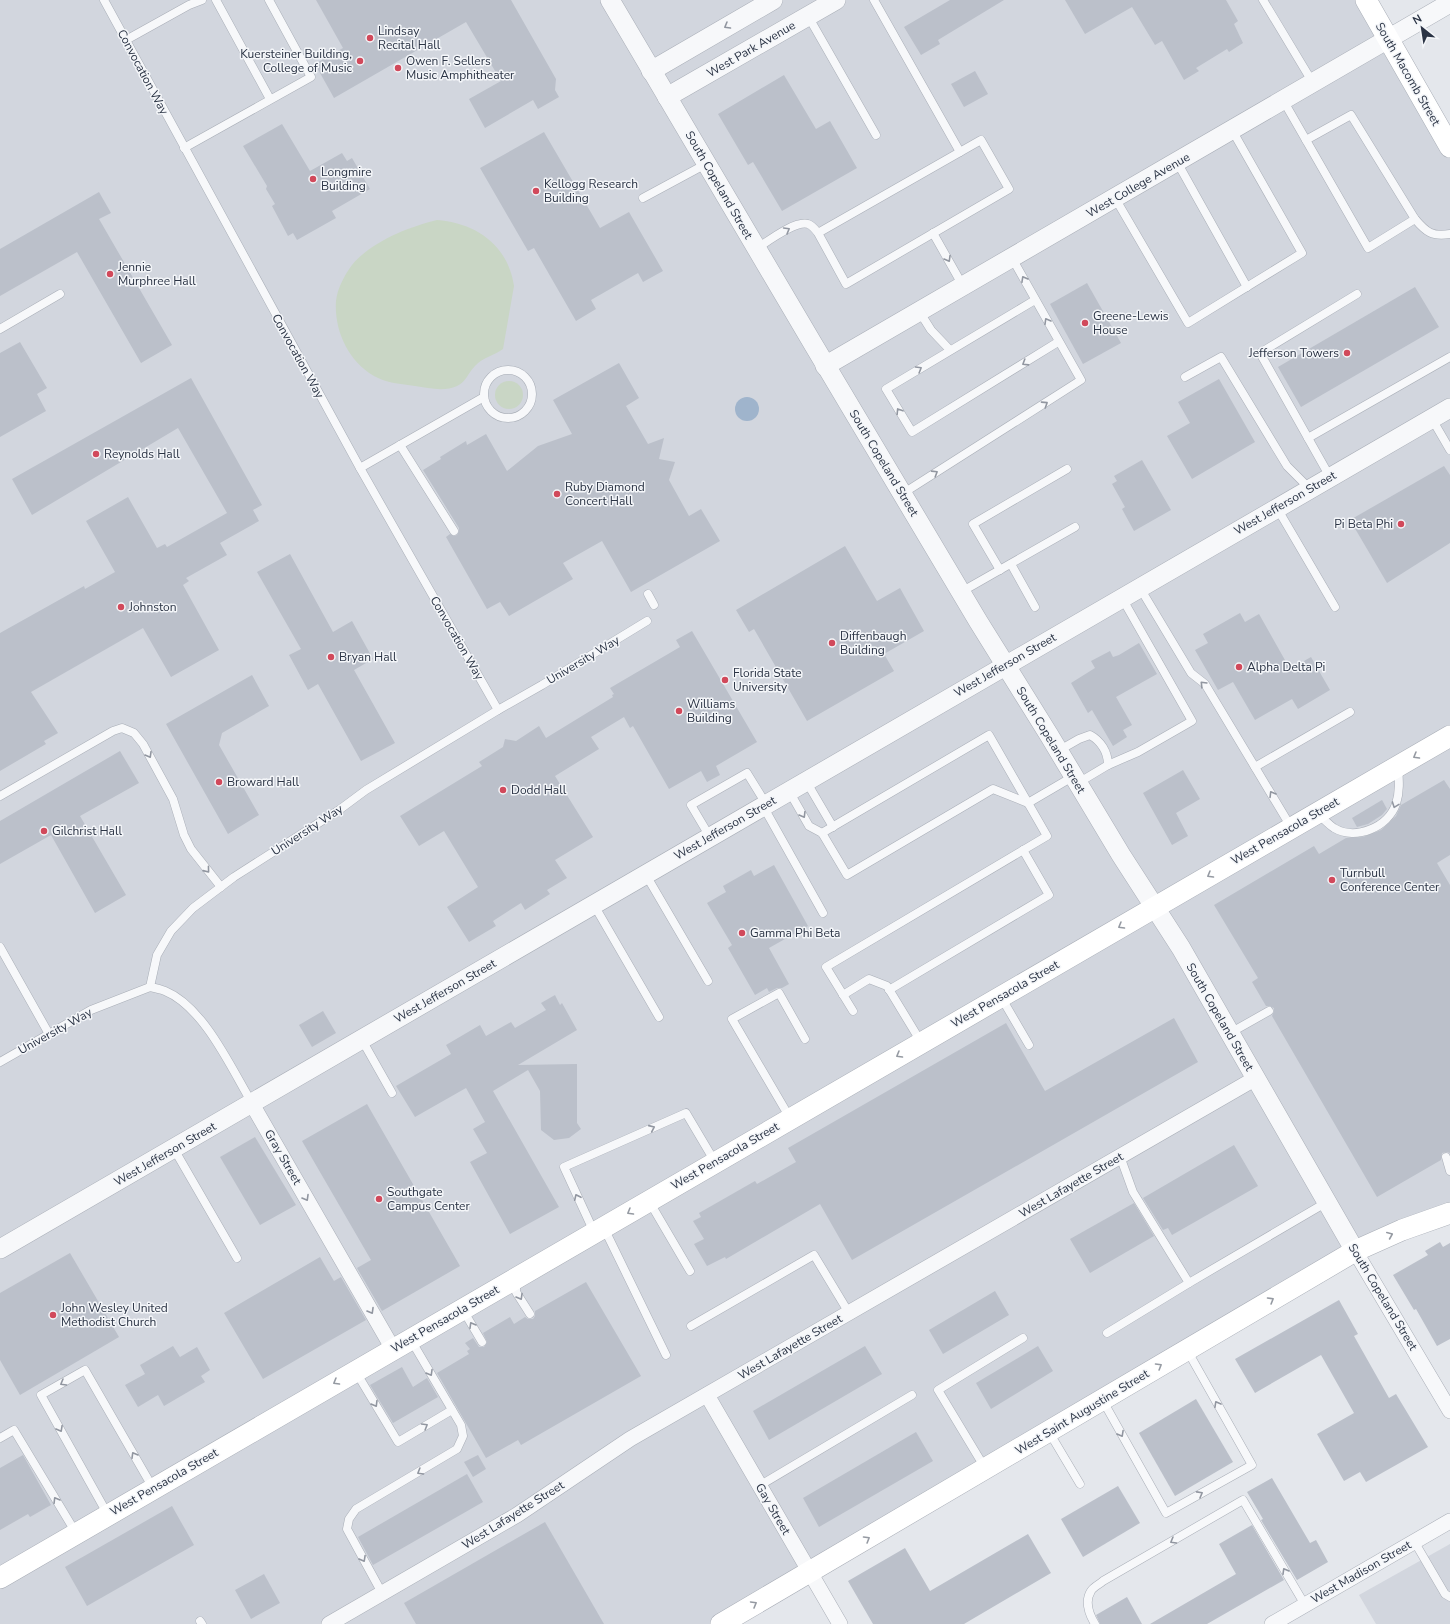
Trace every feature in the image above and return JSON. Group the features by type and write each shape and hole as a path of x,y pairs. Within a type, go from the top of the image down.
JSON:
{"main road":[{"name":"South Macomb Street","path":"1366,0 1450,148"},
{"name":"West Pensacola Street","path":"0,1578 1450,736"},
{"name":"West Saint Augustine Street","path":"721,1624 1355,1251 1402,1230 1450,1214"}],"street":[{"name":"South Copeland Street","path":"610,0 960,592 1121,855 1155,907 1450,1411"},
{"path":"651,70 773,0"},
{"name":"West Park Avenue","path":"667,97 836,0"},
{"name":"West College Avenue","path":"825,366 1450,3"},
{"path":"749,14 764,41"},
{"name":"West Jefferson Street","path":"0,1249 1450,408"},
{"name":"West Lafayette Street","path":"330,1624 517,1515 630,1440 1256,1078"},
{"name":"Gray Street","path":"252,1104 393,1349"},
{"name":"Gay Street","path":"707,1395 840,1624"},
{"name":"West Madison Street","path":"1272,1624 1290,1620 1305,1605 1450,1521"}],"lane":[{"name":"Convocation Way","path":"104,0 360,468 498,710"},
{"path":"126,40 189,5 202,0"},
{"path":"216,0 270,99"},
{"path":"184,148 311,76 269,0"},
{"path":"874,0 960,152"},
{"path":"1264,0 1312,83"},
{"path":"808,16 876,135"},
{"path":"1283,100 1368,248 1415,219"},
{"path":"1306,140 1351,115 1415,219 1426,231 1438,235 1450,234"},
{"path":"1116,198 1188,323 1302,253 1232,130"},
{"path":"756,249 794,226 808,224 814,227 818,233 846,284 1009,189 981,140 818,233"},
{"path":"1177,162 1247,287"},
{"path":"643,198 706,164"},
{"path":"933,233 963,286"},
{"path":"902,494 1081,380 1058,342 1012,258"},
{"path":"0,329 60,294"},
{"path":"1330,477 1260,353 1357,294"},
{"path":"1035,300 886,389 912,432 1058,342"},
{"path":"920,311 931,330 950,350"},
{"path":"1185,377 1221,357 1286,466 1310,489"},
{"path":"1308,438 1450,357"},
{"path":"503,370 512,370 525,377 530,384 532,392 531,401 528,408 514,418 498,416 491,411 486,404 484,397 485,387 489,379 503,370"},
{"path":"360,468 484,397"},
{"path":"1432,418 1450,450"},
{"path":"400,446 454,531"},
{"path":"1000,570 973,524 1067,469"},
{"path":"1277,508 1335,607"},
{"path":"960,592 1075,527"},
{"path":"1011,564 1035,607"},
{"path":"1139,588 1190,673 1205,684 1292,828"},
{"path":"648,594 654,605"},
{"path":"789,791 809,826 822,833 847,875 993,789 1028,803 1138,752 1192,721 1122,598"},
{"name":"University Way","path":"0,1062 91,1010 150,987 157,955 171,931 193,908 221,887 366,790 648,621"},
{"path":"1255,767 1350,712"},
{"path":"0,796 104,736 122,728 134,733 143,744 173,799 184,835 191,849 221,887"},
{"path":"822,833 989,735 1047,836 826,967 853,1012"},
{"path":"1058,751 1079,739 1090,735 1098,739 1108,757 1108,765"},
{"path":"1317,813 1334,828 1344,832 1359,834 1377,826 1392,814 1396,805 1400,791 1398,766"},
{"path":"710,837 691,805 747,773 823,913"},
{"path":"806,782 833,827"},
{"path":"889,990 1049,895 1024,850"},
{"path":"646,875 708,981"},
{"path":"594,905 659,1017"},
{"path":"0,947 49,1034"},
{"path":"843,995 869,979 887,986 921,1043"},
{"name":"Gray Street","path":"150,987 165,991 180,1000 195,1014 217,1042 252,1104"},
{"path":"790,1118 732,1019 778,993 805,1039"},
{"path":"1001,996 1029,1045"},
{"path":"1230,1033 1269,1011"},
{"path":"362,1040 392,1093"},
{"path":"666,1355 564,1167 686,1113 715,1162"},
{"path":"174,1149 237,1258"},
{"path":"1120,1156 1133,1192 1189,1283"},
{"path":"1446,1157 1450,1171"},
{"path":"649,1201 690,1271"},
{"path":"1107,1333 1327,1202"},
{"path":"691,1326 814,1255 848,1313"},
{"path":"516,1278 516,1292 530,1314"},
{"path":"463,1309 482,1342"},
{"path":"986,1469 938,1390 1023,1338"},
{"path":"382,1594 346,1529 349,1519 356,1509 457,1449 463,1436 460,1425 452,1410 411,1339"},
{"path":"1102,1400 1166,1513 1252,1465 1187,1350"},
{"path":"108,1515 41,1395 85,1370 153,1488"},
{"path":"355,1371 398,1442 452,1410"},
{"path":"760,1486 912,1395"},
{"path":"0,1438 14,1430 76,1533"},
{"path":"1048,1432 1080,1484"},
{"path":"1095,1624 1087,1604 1091,1591 1103,1581 1243,1500 1305,1605"},
{"path":"1414,1542 1445,1594 1450,1597"}],"shaded area":[{"name":"Florida State University","path":"0,0 1366,0 1450,147 1450,1213 1434,1218 721,1624 0,1624"},
{"path":"1450,1544 1450,1624 1376,1624 1359,1595"}],"green space":[{"path":"437,220 465,226 477,231 488,239 505,259 511,272 514,286 503,349 478,363 460,384 447,389 389,382 374,376 365,370 344,344 337,323 336,312 337,296 342,282 349,269 360,257 369,249 391,236"},
{"path":"509,381 519,385 523,395 519,405 509,409 499,405 495,395 499,385"}],"water":[{"path":"747,397 755,401 759,409 755,417 747,421 739,417 735,409 739,401"}],"building":[{"name":"Kuersteiner Building, College of Music","path":"316,0 511,0 556,79 555,90 559,97 538,109 533,100 485,128 469,99 501,81 466,22 334,98 315,64 343,48"},
{"path":"950,0 1004,0 938,40 940,44 921,55 904,27"},
{"path":"1065,0 1226,0 1238,21 1234,24 1243,43 1229,52 1227,49 1196,68 1199,71 1184,80 1162,41 1155,45 1132,7 1085,34"},
{"path":"975,71 988,94 964,107 951,84"},
{"path":"784,75 816,129 830,121 857,168 782,211 753,162 748,165 718,114"},
{"name":"Longmire Building","path":"282,124 310,171 342,153 347,161 352,158 370,189 332,211 336,218 297,240 293,233 288,236 272,206 275,204 266,189 267,186 243,146"},
{"path":"544,132 600,228 629,212 663,271 643,282 638,273 591,300 596,309 576,321 534,248 528,251 480,168"},
{"name":"Jennie Murphree Hall","path":"99,192 111,213 99,219 172,345 141,363 77,252 0,296 0,249"},
{"name":"Greene-Lewis House","path":"1087,283 1121,343 1083,364 1050,304"},
{"name":"Jefferson Towers","path":"1415,287 1439,327 1301,407 1278,367"},
{"path":"20,342 47,388 37,394 46,411 0,437 0,353"},
{"name":"Ruby Diamond Concert Hall","path":"619,363 639,398 626,406 648,444 664,438 659,459 675,462 669,480 689,516 701,509 720,541 631,592 602,541 563,563 573,579 509,616 500,602 487,609 446,537 450,534 454,536 457,535 459,528 423,470 441,459 440,457 466,441 467,445 486,434 507,471 538,446 572,434 553,400"},
{"path":"191,378 262,505 253,510 259,521 220,543 227,555 186,578 189,581 183,585 219,650 171,677 143,628 31,692 58,733 44,741 46,744 0,771 0,633 84,586 85,589 115,572 86,521 128,497 157,548 165,544 167,547 227,513 178,428 32,515 12,479"},
{"path":"1219,379 1255,442 1192,479 1167,436 1190,423 1178,402"},
{"path":"1142,460 1171,510 1134,531 1122,509 1125,507 1112,484 1117,481 1114,476"},
{"name":"Pi Beta Phi","path":"1444,466 1450,475 1450,543 1387,583 1350,520"},
{"name":"Diffenbaugh Building","path":"845,546 877,601 900,588 924,631 884,654 894,671 807,721 754,629 749,632 736,610"},
{"name":"Bryan Hall","path":"290,554 333,632 352,621 373,659 354,670 395,743 361,761 318,684 308,690 289,655 301,649 257,572"},
{"name":"Alpha Delta Pi","path":"1240,613 1245,622 1259,614 1290,669 1311,657 1330,690 1298,709 1292,699 1255,720 1233,682 1218,690 1195,650 1208,643 1203,634"},
{"path":"692,631 757,742 716,766 720,775 707,782 701,771 669,789 633,726 630,728 624,717 591,737 599,749 555,776 593,837 555,860 567,878 547,890 550,894 525,910 521,903 493,921 496,926 469,942 447,907 478,887 444,831 419,846 400,816 482,766 479,762 503,747 505,739 516,741 539,726 546,738 613,697 612,695 614,694 610,688 680,647 676,640"},
{"path":"1139,643 1157,674 1116,697 1132,725 1123,730 1127,737 1113,746 1092,710 1088,713 1071,683 1095,668 1091,661 1110,651 1113,657 1119,655"},
{"name":"Broward Hall","path":"252,675 269,706 222,733 219,745 259,815 228,834 166,724"},
{"name":"Gilchrist Hall","path":"120,751 139,783 80,816 126,895 95,913 51,835 0,864 0,821"},
{"path":"1183,770 1200,799 1176,813 1188,836 1172,845 1143,793"},
{"path":"1444,780 1450,789 1450,855 1437,863 1450,885 1450,1153 1442,1153 1441,1160 1377,1197 1272,1016 1274,1008 1266,1006 1252,982 1258,978 1214,905 1314,846 1319,854 1346,838 1363,837 1381,830 1396,816 1401,805"},
{"path":"1382,800 1387,809 1382,815 1368,824 1357,827 1352,818"},
{"name":"Gamma Phi Beta","path":"774,865 808,926 769,948 789,984 769,992 767,988 755,995 728,948 732,945 707,903 726,892 723,886 751,870 754,876"},
{"path":"555,995 560,1005 562,1003 577,1030 518,1065 577,1064 577,1123 581,1129 569,1138 554,1140 541,1130 540,1091 528,1070 493,1091 559,1207 510,1234 470,1162 487,1153 473,1129 485,1122 466,1088 415,1117 396,1086 451,1054 446,1045 480,1025 486,1036 511,1022 515,1028 546,1010 541,1003"},
{"path":"323,1011 336,1033 312,1047 299,1025"},
{"path":"1174,1018 1198,1062 852,1260 820,1204 726,1259 725,1257 707,1266 694,1244 704,1239 693,1221 701,1217 699,1213 755,1181 757,1184 796,1162 788,1148 1006,1023 1045,1091"},
{"path":"367,1104 460,1266 382,1311 357,1268 371,1260 302,1141"},
{"path":"255,1137 296,1205 260,1225 220,1157"},
{"path":"1234,1145 1258,1186 1172,1235 1168,1228 1163,1230 1143,1198"},
{"path":"1134,1203 1154,1236 1090,1273 1070,1239"},
{"path":"1440,1242 1443,1247 1450,1243 1450,1339 1437,1346 1416,1309 1414,1310 1393,1275 1428,1255 1425,1251"},
{"name":"John Wesley United Methodist Church","path":"70,1253 119,1337 20,1395 0,1360 0,1293"},
{"path":"320,1257 334,1281 341,1277 366,1320 263,1379 224,1313"},
{"path":"586,1282 641,1376 521,1445 518,1440 486,1458 437,1373 469,1354 467,1351 470,1349 465,1343 473,1338 479,1347 484,1347 487,1342 483,1333 510,1317 514,1324 525,1317 528,1319 533,1319 535,1316 535,1311"},
{"path":"995,1291 1009,1315 943,1354 929,1330"},
{"path":"1339,1300 1358,1334 1354,1336 1389,1398 1396,1394 1428,1447 1366,1482 1360,1472 1344,1481 1317,1434 1354,1413 1321,1355 1255,1393 1235,1359"},
{"path":"173,1346 180,1357 197,1347 210,1370 201,1376 205,1382 164,1406 158,1395 138,1407 125,1385 145,1374 140,1365"},
{"path":"865,1346 882,1374 769,1440 753,1411"},
{"path":"1038,1346 1053,1371 991,1409 976,1383"},
{"path":"402,1367 413,1387 427,1378 438,1397 393,1423 370,1385"},
{"path":"1196,1399 1233,1462 1175,1496 1139,1433"},
{"path":"916,1432 933,1461 819,1527 803,1498"},
{"path":"23,1455 51,1505 30,1517 28,1514 0,1530 0,1468"},
{"path":"478,1455 486,1469 473,1477 464,1462"},
{"path":"467,1474 483,1502 373,1565 358,1537"},
{"path":"1272,1478 1310,1543 1316,1540 1328,1562 1297,1580 1261,1520 1263,1519 1247,1492"},
{"path":"1118,1486 1140,1523 1083,1557 1061,1519"},
{"path":"172,1506 194,1545 87,1606 65,1567"},
{"path":"545,1522 604,1624 416,1624 404,1603"},
{"path":"1252,1525 1284,1580 1207,1624 1150,1624 1236,1574 1219,1544"},
{"path":"1028,1534 1051,1573 964,1624 873,1624 848,1581 905,1548 930,1591"},
{"path":"264,1574 280,1603 251,1619 235,1590"},
{"path":"1127,1597 1142,1624 1100,1624 1096,1615"}],"place":[{"name":"Lindsay Recital Hall","path":"370,38"},
{"name":"Kuersteiner Building, College of Music","path":"360,61"},
{"name":"Owen F. Sellers Music Amphitheater","path":"398,68"},
{"name":"Longmire Building","path":"313,179"},
{"name":"Kellogg Research Building","path":"536,191"},
{"name":"Jennie Murphree Hall","path":"110,274"},
{"name":"Greene-Lewis House","path":"1085,323"},
{"name":"Jefferson Towers","path":"1347,353"},
{"name":"Reynolds Hall","path":"96,454"},
{"name":"Ruby Diamond Concert Hall","path":"557,494"},
{"name":"Pi Beta Phi","path":"1401,524"},
{"name":"Johnston","path":"121,607"},
{"name":"Diffenbaugh Building","path":"832,643"},
{"name":"Bryan Hall","path":"331,657"},
{"name":"Alpha Delta Pi","path":"1239,667"},
{"name":"Florida State University","path":"725,680"},
{"name":"Williams Building","path":"679,711"},
{"name":"Broward Hall","path":"219,782"},
{"name":"Dodd Hall","path":"503,790"},
{"name":"Gilchrist Hall","path":"44,831"},
{"name":"Turnbull Conference Center","path":"1332,880"},
{"name":"Gamma Phi Beta","path":"742,933"},
{"name":"Southgate Campus Center","path":"379,1199"},
{"name":"John Wesley United Methodist Church","path":"53,1315"}]}
